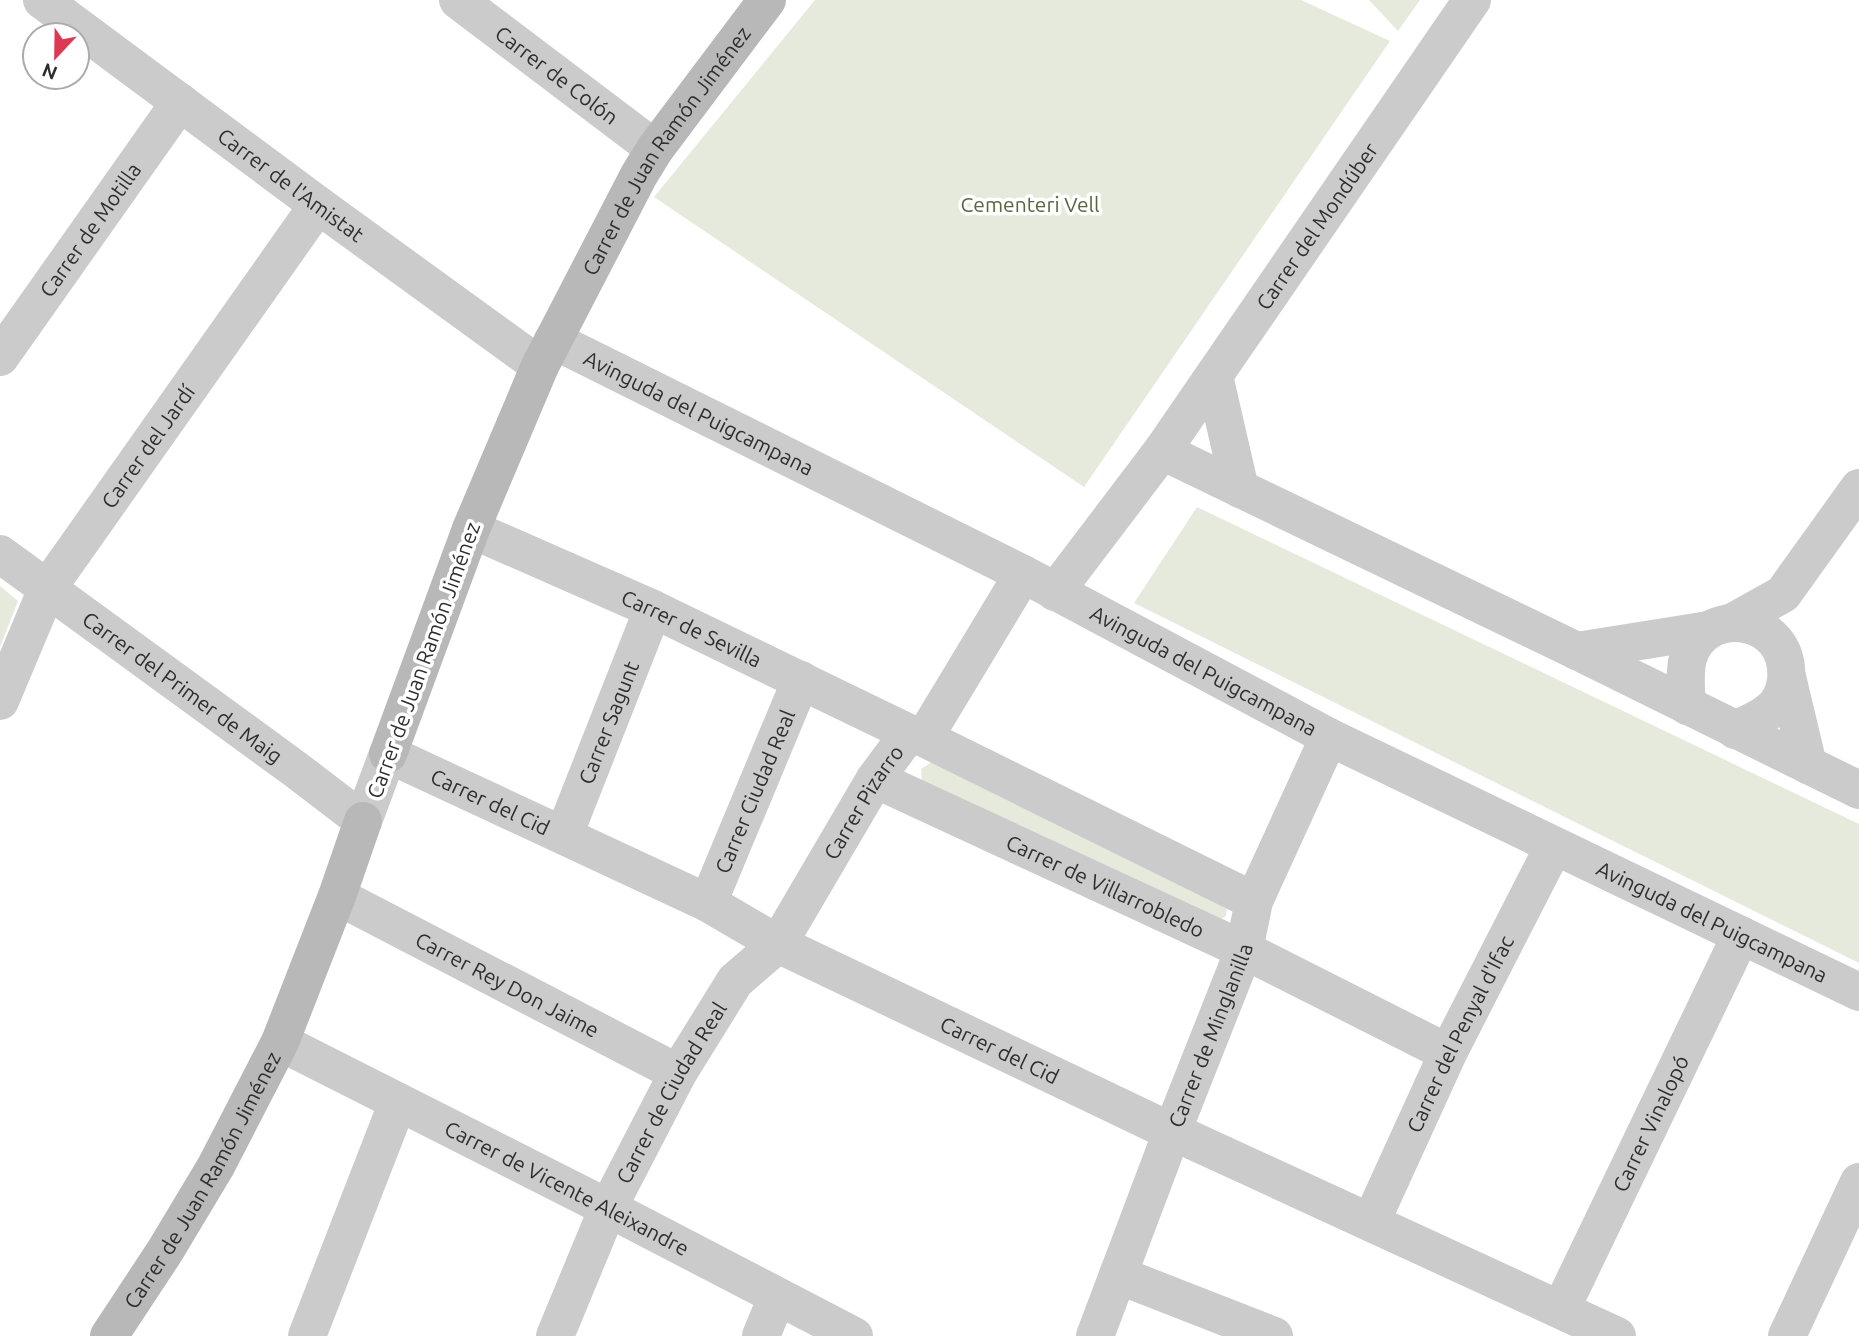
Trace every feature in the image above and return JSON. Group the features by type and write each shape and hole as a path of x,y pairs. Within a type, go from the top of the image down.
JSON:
{"street":[{"name":"Carrer de l'Amistat","path":"42,0 318,205 547,353"},
{"name":"Carrer de Colón","path":"458,0 655,149"},
{"name":"Carrer de Juan Ramón Jiménez","path":"109,1336 165,1251 216,1166 280,1042 337,896 471,529 547,353 655,149 767,0"},
{"name":"Carrer del Mondúber","path":"1162,451 1472,0"},
{"name":"Carrer de Motilla","path":"0,357 180,102"},
{"name":"Carrer del Jardí","path":"0,701 47,589 318,205"},
{"name":"Avinguda del Puigcampana","path":"547,353 1039,583 1329,737 1859,992"},
{"path":"1214,376 1240,489"},
{"path":"1162,451 1859,790"},
{"name":"Carrer Pizarro","path":"778,944 875,779 917,735 1039,583 1162,451"},
{"path":"1687,706 1686,673 1689,656 1697,642 1783,594 1859,488"},
{"name":"Carrer de Sevilla","path":"471,529 653,609 917,735"},
{"name":"Carrer del Primer de Maig","path":"0,555 363,821"},
{"path":"1735,730 1769,712 1780,700 1786,685 1783,594"},
{"name":"Carrer Sagunt","path":"564,835 653,609"},
{"path":"1577,651 1720,627 1752,625 1766,631 1776,641 1786,669 1808,765"},
{"name":"Carrer Ciudad Real","path":"708,903 801,680"},
{"path":"917,735 1254,901"},
{"name":"Carrer de Minglanilla","path":"1095,1336 1244,950 1254,901 1329,737"},
{"name":"Carrer del Cid","path":"388,754 708,903 778,944 1172,1132 1617,1336"},
{"name":"Carrer de Villarrobledo","path":"875,779 1244,950 1448,1053"},
{"name":"Carrer del Penyal d'Ifac","path":"1371,1222 1448,1053 1554,846"},
{"name":"Carrer Rey Don Jaime","path":"337,896 678,1073"},
{"name":"Carrer Vinalopó","path":"1561,1309 1741,935"},
{"name":"Carrer de Ciudad Real","path":"555,1336 608,1208 678,1073 735,981 778,944"},
{"name":"Carrer de Vicente Aleixandre","path":"280,1042 854,1336"},
{"path":"307,1336 398,1102"},
{"path":"1787,1336 1859,1182"},
{"path":"1118,1275 1274,1336"},
{"path":"761,1336 777,1297"}],"green space":[{"name":"Cementeri Vell","path":"815,0 1301,0 1390,41 1084,487 654,197"},
{"path":"1369,0 1420,0 1398,31"},
{"path":"1197,507 1859,824 1859,963 1134,603"},
{"path":"0,586 18,601 0,647"},
{"path":"933,761 1228,901 1226,916 1215,923 922,782 921,769"}]}
